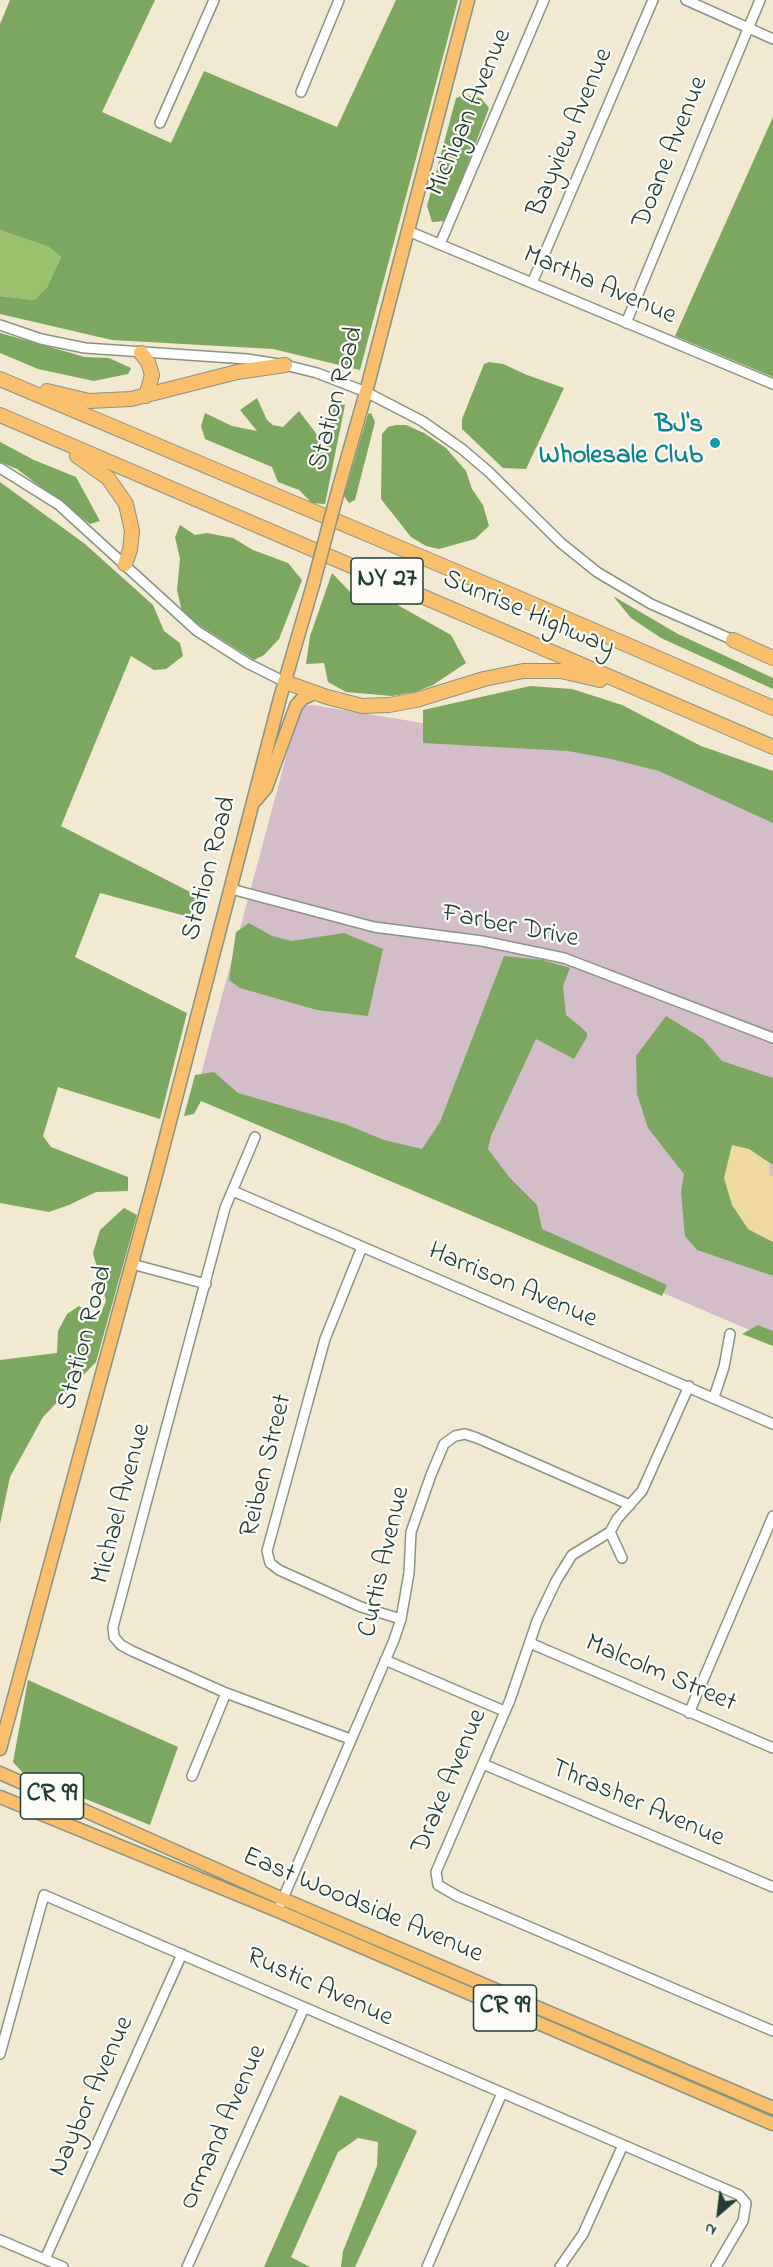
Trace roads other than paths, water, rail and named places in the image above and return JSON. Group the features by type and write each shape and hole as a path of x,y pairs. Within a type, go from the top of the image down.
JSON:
{"highway":[{"path":"141,353 148,362 152,375 146,396"},
{"path":"0,373 75,399 102,401 146,396 237,372 285,365"},
{"name":"Sunrise Highway","path":"0,379 773,708"},
{"path":"0,416 88,462 115,486 126,504 132,522 132,537 125,564"},
{"name":"Sunrise Highway","path":"0,416 773,747"},
{"path":"733,640 773,658"},
{"path":"285,682 314,693 362,706 389,705 430,697 498,676 523,671 548,670 586,676 639,696 675,705"}],"main road":[{"name":"Station Road","path":"0,1749 132,1264 285,682 366,392 468,0"},
{"path":"253,803 266,788 296,706 302,699 314,693"},
{"name":"East Woodside Avenue","path":"0,1773 280,1905 773,2124"},
{"name":"East Woodside Avenue","path":"0,1797 280,1905 773,2108"}],"street":[{"path":"159,123 214,0"},
{"path":"301,92 339,0"},
{"name":"Michigan Avenue","path":"440,244 544,0"},
{"name":"Bayview Avenue","path":"532,283 653,0"},
{"path":"686,0 773,39"},
{"name":"Doane Avenue","path":"626,323 760,0"},
{"name":"Martha Avenue","path":"408,231 773,384"},
{"path":"0,326 62,343 103,350 229,357 285,365 317,373 366,392 413,416 450,440 489,472 579,559 603,576 651,604 733,640"},
{"path":"0,468 59,506 197,631 247,663 285,682"},
{"name":"Farber Drive","path":"231,889 374,927 482,941 564,958 773,1038"},
{"name":"Michael Avenue","path":"255,1137 225,1208 113,1627 114,1636 121,1645 226,1693 350,1739"},
{"name":"Harrison Avenue","path":"233,1191 773,1424"},
{"name":"Reiben Street","path":"362,1247 324,1339 267,1551 270,1563 279,1570 361,1607 401,1618"},
{"path":"132,1264 206,1284"},
{"path":"714,1397 724,1367 730,1334"},
{"name":"Drake Avenue","path":"689,1386 642,1491 617,1519 610,1532 572,1556 537,1621 483,1764 439,1860 436,1872 438,1885 457,1896 773,2031"},
{"name":"Curtis Avenue","path":"280,1905 394,1640 401,1618 409,1573 411,1532 444,1444 455,1436 465,1434 487,1441 630,1505"},
{"path":"689,1713 773,1516"},
{"path":"610,1532 622,1558"},
{"name":"Malcolm Street","path":"530,1643 773,1748"},
{"path":"385,1660 504,1711"},
{"path":"192,1776 226,1693"},
{"name":"Thrasher Avenue","path":"483,1764 773,1887"},
{"name":"Rustic Avenue","path":"0,2054 44,1895 739,2195 746,2203 743,2221 716,2267"},
{"name":"Naybor Avenue","path":"45,2259 182,1954"},
{"name":"Ormand Avenue","path":"187,2267 304,2008"},
{"path":"427,2267 502,2093"},
{"path":"560,2267 583,2234 623,2145"},
{"path":"0,2240 63,2267"}],"place":[{"name":"BJ's Wholesale Club","path":"715,443"}]}
